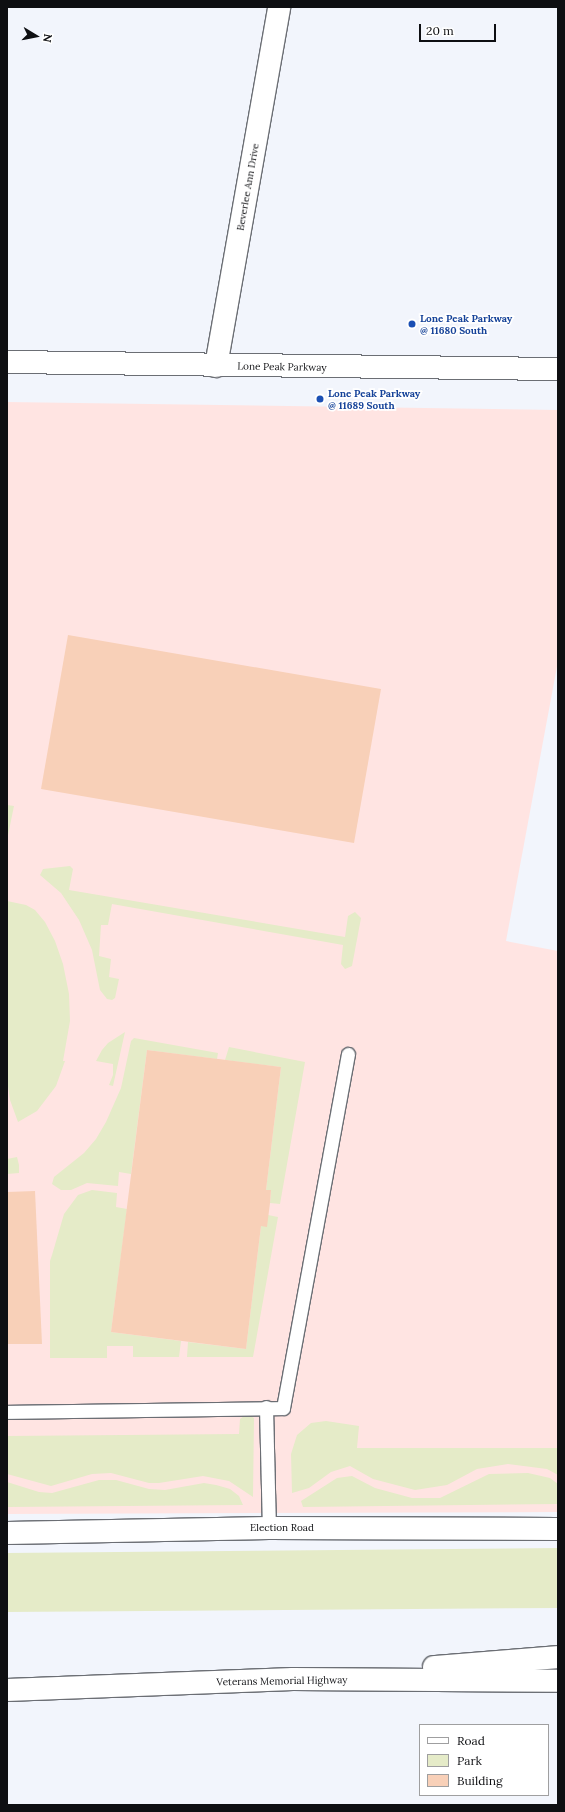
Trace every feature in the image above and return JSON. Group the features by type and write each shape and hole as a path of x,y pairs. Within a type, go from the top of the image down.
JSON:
{"main road":[{"name":"Beverlee Ann Drive","path":"216,366 280,7"},
{"name":"Lone Peak Parkway","path":"7,362 216,366 558,369"},
{"name":"Election Road","path":"7,1533 269,1528 558,1529"},
{"path":"293,1679 558,1657"},
{"name":"Veterans Memorial Highway","path":"7,1690 293,1679 558,1681"}],"lane":[{"path":"7,1412 266,1407 283,1408 348,1054"},
{"path":"266,1407 269,1528"}],"shaded area":[{"path":"7,402 558,410 558,661 506,941 558,951 558,1512 7,1514"}],"green space":[{"path":"7,805 14,806 7,840"},
{"path":"70,866 73,869 69,890 345,937 348,916 355,912 361,918 352,966 345,969 341,964 343,945 112,904 108,925 101,925 99,956 111,959 109,977 119,979 115,998 112,1000 107,999 100,990 92,950 79,920 61,893 40,875 43,869"},
{"path":"7,901 26,905 35,910 45,922 55,941 63,964 69,994 70,1021 63,1061 65,1061 56,1086 37,1111 18,1122 10,1100 7,1079"},
{"path":"125,1032 113,1086 109,1085 113,1075 113,1064 96,1061 108,1043"},
{"path":"134,1038 218,1053 217,1059 147,1050 131,1174 119,1172 118,1186 87,1183 71,1190 61,1190 52,1184 54,1177 84,1153 96,1139 106,1122 121,1088 131,1041"},
{"path":"229,1047 305,1062 280,1204 270,1203 271,1191 266,1190 281,1067 225,1060"},
{"path":"17,1157 19,1173 7,1174 7,1159"},
{"path":"92,1190 117,1193 116,1207 127,1209 111,1332 181,1341 179,1357 133,1357 133,1346 107,1346 107,1358 50,1358 50,1261 64,1214 78,1195"},
{"path":"268,1215 278,1217 253,1357 187,1357 188,1342 246,1349 261,1226"},
{"path":"247,1414 254,1418 253,1497 229,1481 203,1476 159,1483 149,1483 111,1473 92,1474 51,1486 7,1474 7,1436 239,1434 240,1419"},
{"path":"326,1421 359,1426 357,1448 558,1448 558,1475 547,1469 508,1464 477,1469 447,1485 415,1490 373,1479 350,1466 331,1472 309,1488 292,1493 291,1454 297,1435 311,1423"},
{"path":"528,1473 550,1478 558,1484 558,1504 303,1507 301,1501 337,1478 352,1476 375,1488 412,1498 440,1498 489,1474"},
{"path":"99,1480 116,1480 149,1489 165,1490 204,1483 216,1485 230,1489 239,1496 243,1505 7,1507 7,1482 39,1492 52,1493"},
{"path":"558,1548 558,1608 7,1612 7,1553"}],"building":[{"path":"68,635 381,689 354,843 41,789"},
{"path":"147,1050 281,1067 266,1190 271,1190 270,1203 267,1227 261,1226 246,1349 111,1332"},
{"path":"35,1191 42,1344 7,1344 7,1192"}],"place":[{"name":"Lone Peak Parkway @ 11680 South","path":"412,324"},
{"name":"Lone Peak Parkway @ 11689 South","path":"320,399"}]}
